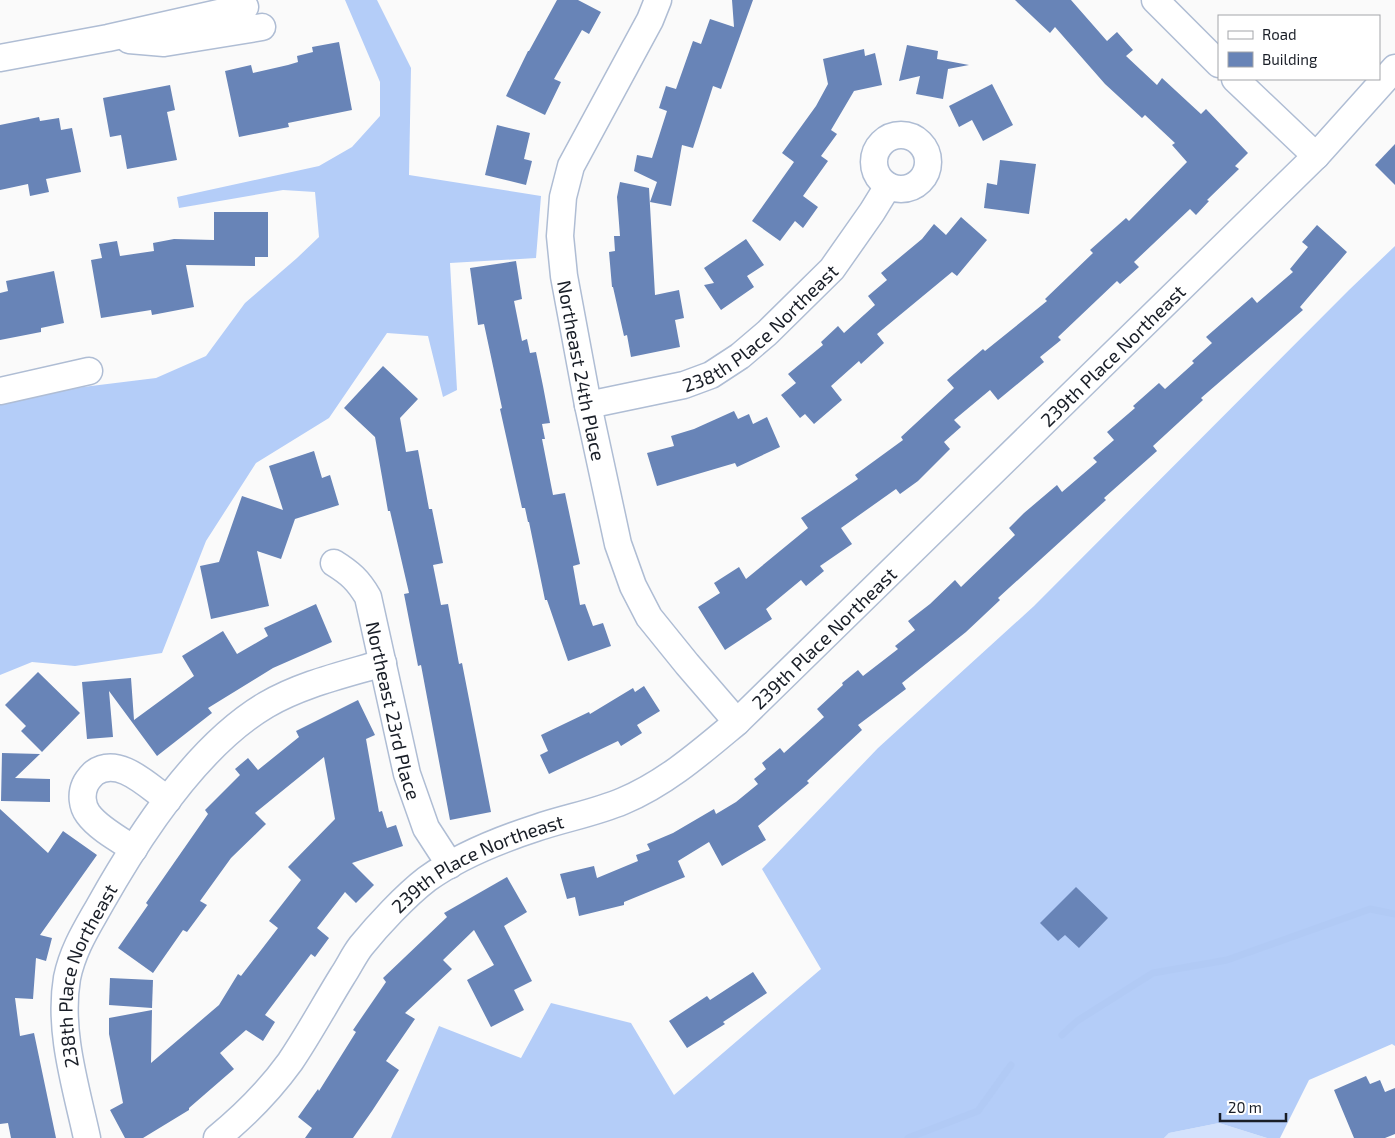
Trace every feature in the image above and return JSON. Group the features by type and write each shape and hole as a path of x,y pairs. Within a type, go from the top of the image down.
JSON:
{"street":[{"name":"Northeast 24th Place","path":"658,0 650,20 571,166 563,197 560,236 564,276 588,405 618,544 633,586 649,617 738,722"},
{"path":"1155,0 1218,63"},
{"path":"0,58 108,38 245,7"},
{"path":"108,38 164,43 262,27"},
{"name":"239th Place Northeast","path":"217,1138 266,1092 290,1062 360,947 378,926 426,880 450,865 496,842 623,801 661,781 738,722 1316,156 1395,68"},
{"path":"1236,80 1316,156"},
{"name":"238th Place Northeast","path":"588,405 684,385 711,375 740,356 767,334 832,269 888,186"},
{"path":"0,391 90,371"},
{"name":"Northeast 23rd Place","path":"334,562 359,582 368,597 407,774 416,804 426,828 450,865"},
{"name":"238th Place Northeast","path":"87,1138 69,1054 65,1013 67,980 73,953 153,818 184,779 227,734 266,705 304,686 383,663"},
{"path":"134,849 92,820 83,804 84,786 97,772 105,768 114,767 124,770 168,800"}],"shaded area":[{"path":"345,0 377,0 411,68 409,175 541,196 536,258 450,263 457,390 443,397 428,336 387,333 329,418 256,463 206,541 162,653 75,666 32,662 0,675 0,403 83,387 156,378 206,356 245,303 319,237 315,192 283,190 179,208 177,197 319,166 352,147 380,116 380,82"},
{"path":"1395,246 1395,1046 1392,1044 1309,1080 1280,1138 1267,1138 1219,1123 1169,1133 1164,1138 391,1138 439,1026 521,1058 551,1003 631,1023 674,1095 821,969 762,869 878,748 1034,606"},
{"path":"1219,1123 1267,1138 1164,1138 1169,1133"}],"building":[{"path":"557,0 578,0 601,12 589,34 582,30 554,79 561,82 545,115 506,96 528,51"},
{"path":"732,0 753,0 721,89 713,86 693,148 682,145 671,206 650,202 657,182 634,171 637,155 652,158 667,111 659,108 666,86 676,89 693,41 701,44 710,19 734,27"},
{"path":"1015,0 1071,0 1107,41 1117,32 1133,50 1126,56 1157,85 1162,78 1201,114 1206,109 1248,153 1235,166 1239,169 1207,200 1209,201 1196,215 1190,209 1134,262 1139,267 1120,284 1117,281 1058,337 1061,340 1040,357 1044,362 998,400 990,390 954,420 961,427 944,442 950,449 918,481 900,494 896,489 841,528 852,544 820,566 824,571 806,586 801,580 766,609 772,619 725,650 698,607 720,593 714,583 739,567 746,579 808,528 801,518 858,479 855,475 903,440 901,437 954,388 947,380 983,349 985,351 1047,301 1045,299 1093,253 1090,250 1126,218 1129,221 1187,162 1172,145 1175,143 1145,115 1142,118 1105,84 1055,27 1050,33"},
{"path":"339,42 352,110 288,123 289,127 239,137 225,71 251,65 253,73 288,65 298,62 297,56 313,52 312,47"},
{"path":"907,45 938,51 937,59 969,65 948,69 943,99 916,94 920,76 899,81"},
{"path":"864,49 865,56 875,53 882,85 854,91 831,130 837,134 821,156 828,161 803,196 818,207 803,228 795,221 780,241 752,221 794,162 782,153 816,106 828,84 823,59"},
{"path":"992,84 1013,125 983,141 972,120 959,127 949,106"},
{"path":"170,85 175,110 167,112 177,160 127,169 121,135 110,137 103,98"},
{"path":"39,117 40,121 59,118 61,130 72,128 81,172 46,179 49,192 30,196 28,184 0,190 0,125"},
{"path":"497,125 530,133 524,159 532,161 526,185 485,175"},
{"path":"1395,144 1395,185 1375,165"},
{"path":"1000,160 1036,164 1029,214 984,208 987,183 997,185"},
{"path":"620,182 649,188 655,295 679,290 684,318 675,320 680,347 631,357 627,335 624,336 612,287 609,252 615,251 614,236 620,236 617,197"},
{"path":"214,212 268,212 268,257 255,257 255,266 186,265 194,307 152,315 151,310 101,318 91,260 102,258 99,244 117,241 120,256 154,251 153,243 174,239 214,240"},
{"path":"961,217 987,240 957,276 952,272 877,334 884,343 861,364 859,361 831,386 842,400 814,424 805,414 800,418 781,395 796,383 788,374 823,345 821,342 838,326 844,333 875,305 868,296 887,280 881,273 922,239 934,224 946,235"},
{"path":"1317,225 1347,252 1300,307 1303,310 1201,398 1203,400 1153,446 1157,451 998,598 1000,600 966,632 902,683 906,689 858,725 862,730 807,781 809,783 758,826 766,840 722,866 709,842 678,861 685,877 624,902 624,905 579,916 575,897 567,899 560,874 594,866 597,878 638,861 636,855 650,850 647,844 673,833 714,809 716,814 736,802 758,784 754,779 766,769 762,763 780,748 784,753 824,717 817,709 843,685 842,683 858,670 863,676 898,649 895,646 915,630 908,621 930,604 955,580 961,587 1015,535 1009,528 1057,485 1062,492 1097,462 1093,458 1114,440 1107,432 1135,408 1133,406 1159,383 1165,389 1194,363 1192,361 1212,343 1206,337 1252,297 1257,303 1293,272 1290,269 1308,247 1302,242"},
{"path":"746,239 764,265 747,276 754,287 721,310 704,285 714,283 704,268"},
{"path":"516,261 522,299 514,301 522,341 527,339 530,353 536,352 550,423 542,424 545,439 542,439 553,495 565,493 580,564 573,566 580,605 585,604 593,626 603,623 611,646 568,661 547,600 545,600 529,522 525,508 522,508 500,409 502,408 484,324 478,325 470,268"},
{"path":"54,271 64,323 41,328 41,332 0,340 0,293 8,291 6,281"},
{"path":"383,366 418,399 400,418 406,452 418,450 429,509 432,509 443,563 433,565 441,605 448,604 459,664 462,663 491,812 450,820 421,665 418,666 404,594 409,593 390,511 388,511 375,437 344,408"},
{"path":"734,411 738,419 749,414 753,424 767,417 780,447 737,467 735,463 657,486 647,453 674,446 671,436 694,429"},
{"path":"314,451 322,478 330,475 339,505 295,519 281,559 257,551 269,606 211,619 200,566 219,562 242,496 283,510 269,466"},
{"path":"316,604 332,642 273,668 208,708 212,713 157,756 109,691 113,737 87,739 82,682 131,678 134,720 194,676 182,656 223,631 237,654 268,636 264,628"},
{"path":"38,672 80,713 42,752 21,731 26,726 5,705"},
{"path":"644,686 660,711 637,725 642,733 621,746 618,741 549,774 540,755 548,751 541,735 589,712 590,714 633,688 635,692"},
{"path":"358,700 375,735 366,739 379,812 382,811 387,828 396,825 403,846 352,863 374,885 356,903 345,892 317,928 329,938 315,957 311,954 265,1015 275,1022 263,1041 246,1030 220,1053 234,1069 189,1110 143,1138 125,1138 110,1110 123,1103 109,1034 109,1018 152,1010 151,1063 219,1005 238,974 241,976 278,928 269,921 301,880 288,867 335,819 324,757 255,813 266,824 231,858 200,901 207,905 187,932 183,930 153,973 118,948 148,905 146,903 208,814 205,810 240,775 235,769 248,758 258,770 299,737 296,731"},
{"path":"2,753 40,754 15,778 50,779 50,802 1,801"},
{"path":"0,809 48,853 63,831 97,855 40,935 52,938 46,961 36,958 33,999 15,998 20,1036 34,1033 56,1138 11,1138 8,1123 0,1124"},
{"path":"507,877 527,912 504,926 532,981 514,990 524,1010 491,1027 467,980 494,965 474,930 443,960 452,969 405,1013 415,1019 386,1061 399,1070 353,1138 305,1138 312,1128 298,1117 318,1089 319,1091 356,1032 353,1030 386,982 383,978 447,917 444,913"},
{"path":"1076,887 1108,918 1079,948 1065,935 1058,941 1040,923"},
{"path":"753,972 767,993 723,1022 725,1024 687,1048 669,1021 707,996 710,1000"},
{"path":"110,978 153,980 152,1008 109,1005"},
{"path":"1366,1076 1370,1084 1380,1080 1385,1092 1395,1088 1395,1134 1385,1138 1354,1138 1334,1090"}],"waterway":[{"path":"1062,1035 1077,1021 1153,973 1227,960 1370,909 1395,914"},
{"path":"908,1138 978,1111 1011,1065"}]}
